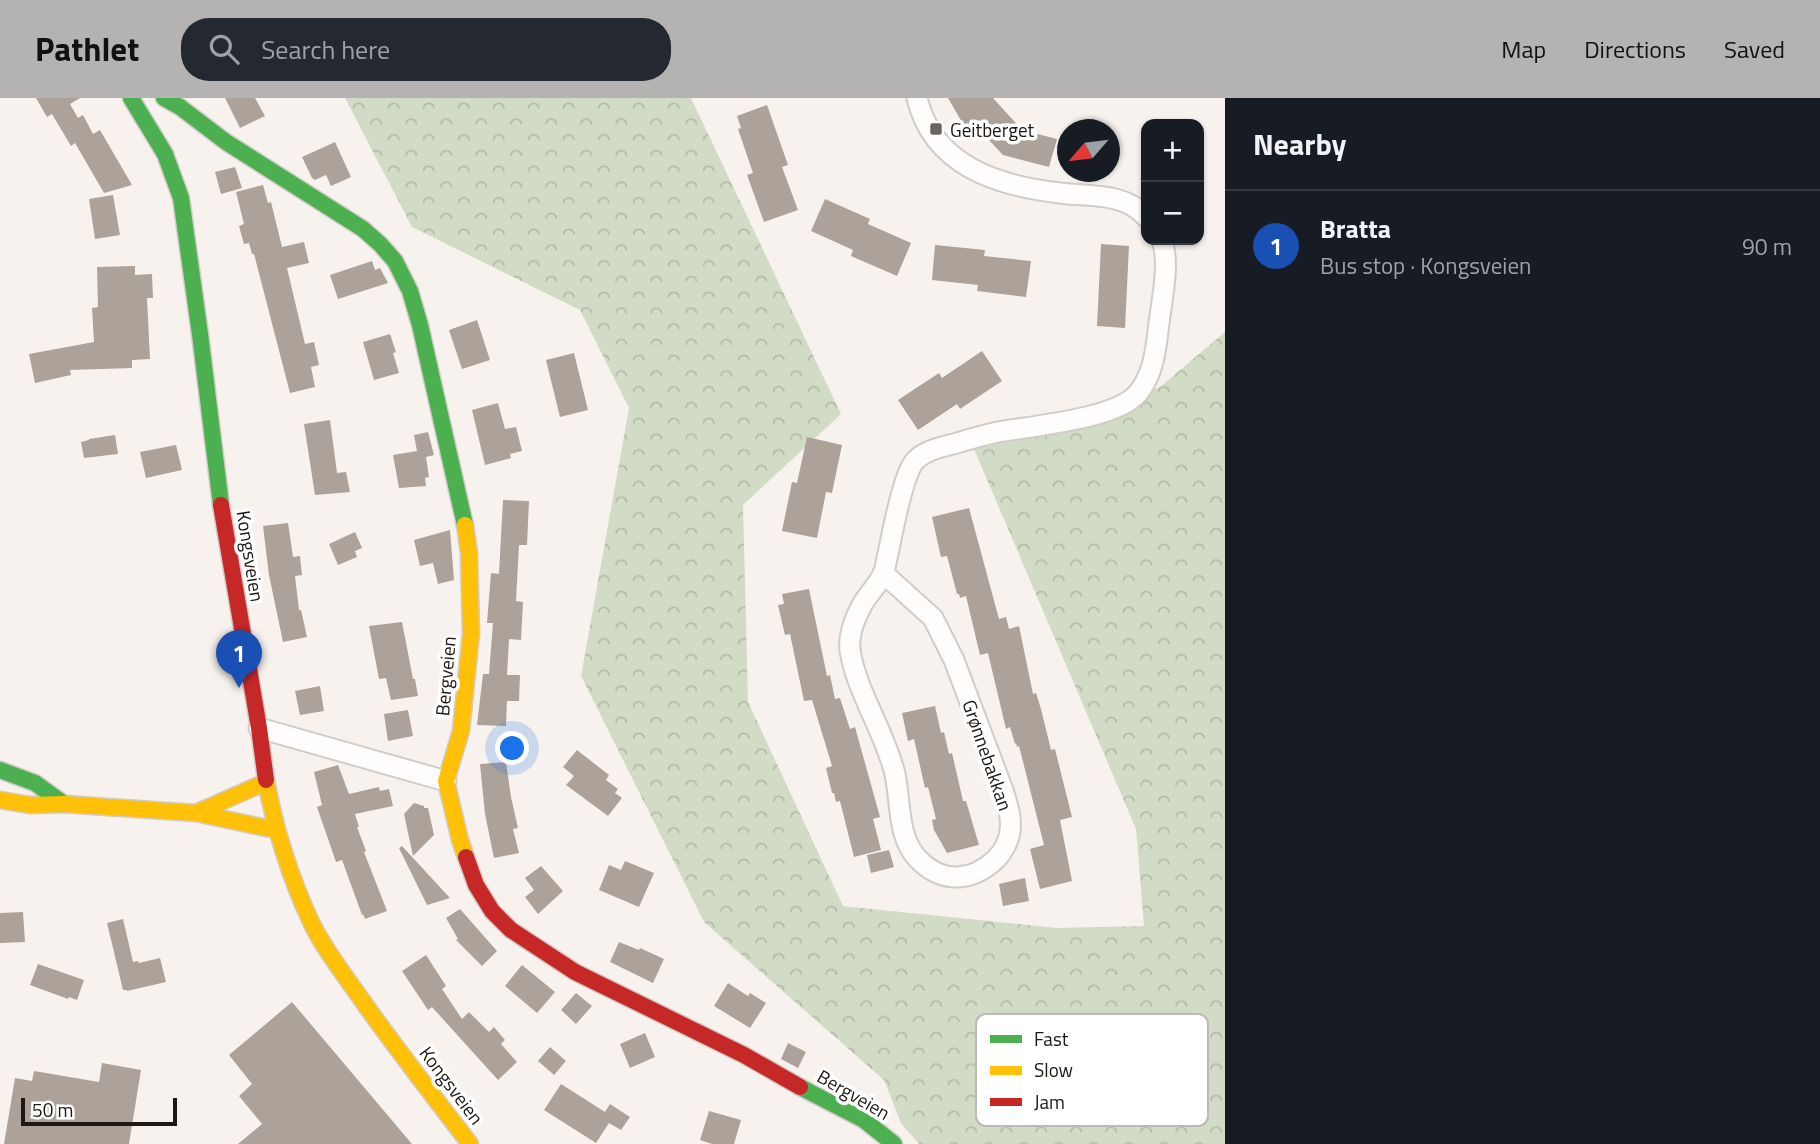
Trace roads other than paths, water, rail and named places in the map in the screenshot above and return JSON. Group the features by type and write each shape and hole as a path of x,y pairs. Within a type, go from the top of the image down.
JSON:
{"street":[{"name":"Kongsveien","path":"131,98 165,154 181,198 220,502 259,728 265,782 284,856 312,924 339,968 470,1144"},
{"name":"Bergveien","path":"164,98 226,142 363,229 395,261 410,291 465,521 469,553 471,634 467,676 461,731 446,781 460,840 476,885 492,911 511,930 575,972 744,1055 784,1079 828,1100 864,1120 894,1144"},
{"path":"917,98 930,131 946,150 967,168 1000,182 1060,193 1108,197 1141,211"},
{"name":"Grønnebakkan","path":"883,573 933,618 954,660 1010,811 1010,832 1002,853 987,868 966,877 950,877 932,872 916,857 905,838 895,773 878,723 857,678 849,648 853,623 883,573 906,480 914,462 932,450 984,436 1100,414 1120,407 1136,395 1151,373 1157,344 1166,257 1163,245"},
{"path":"259,728 446,781"},
{"path":"0,770 35,783 64,804"},
{"path":"196,813 265,782"},
{"path":"0,800 30,805 64,804 196,813 276,830"}],"place":[{"name":"Geitberget","path":"936,129"},
{"name":"Bratta","path":"239,688"}]}
